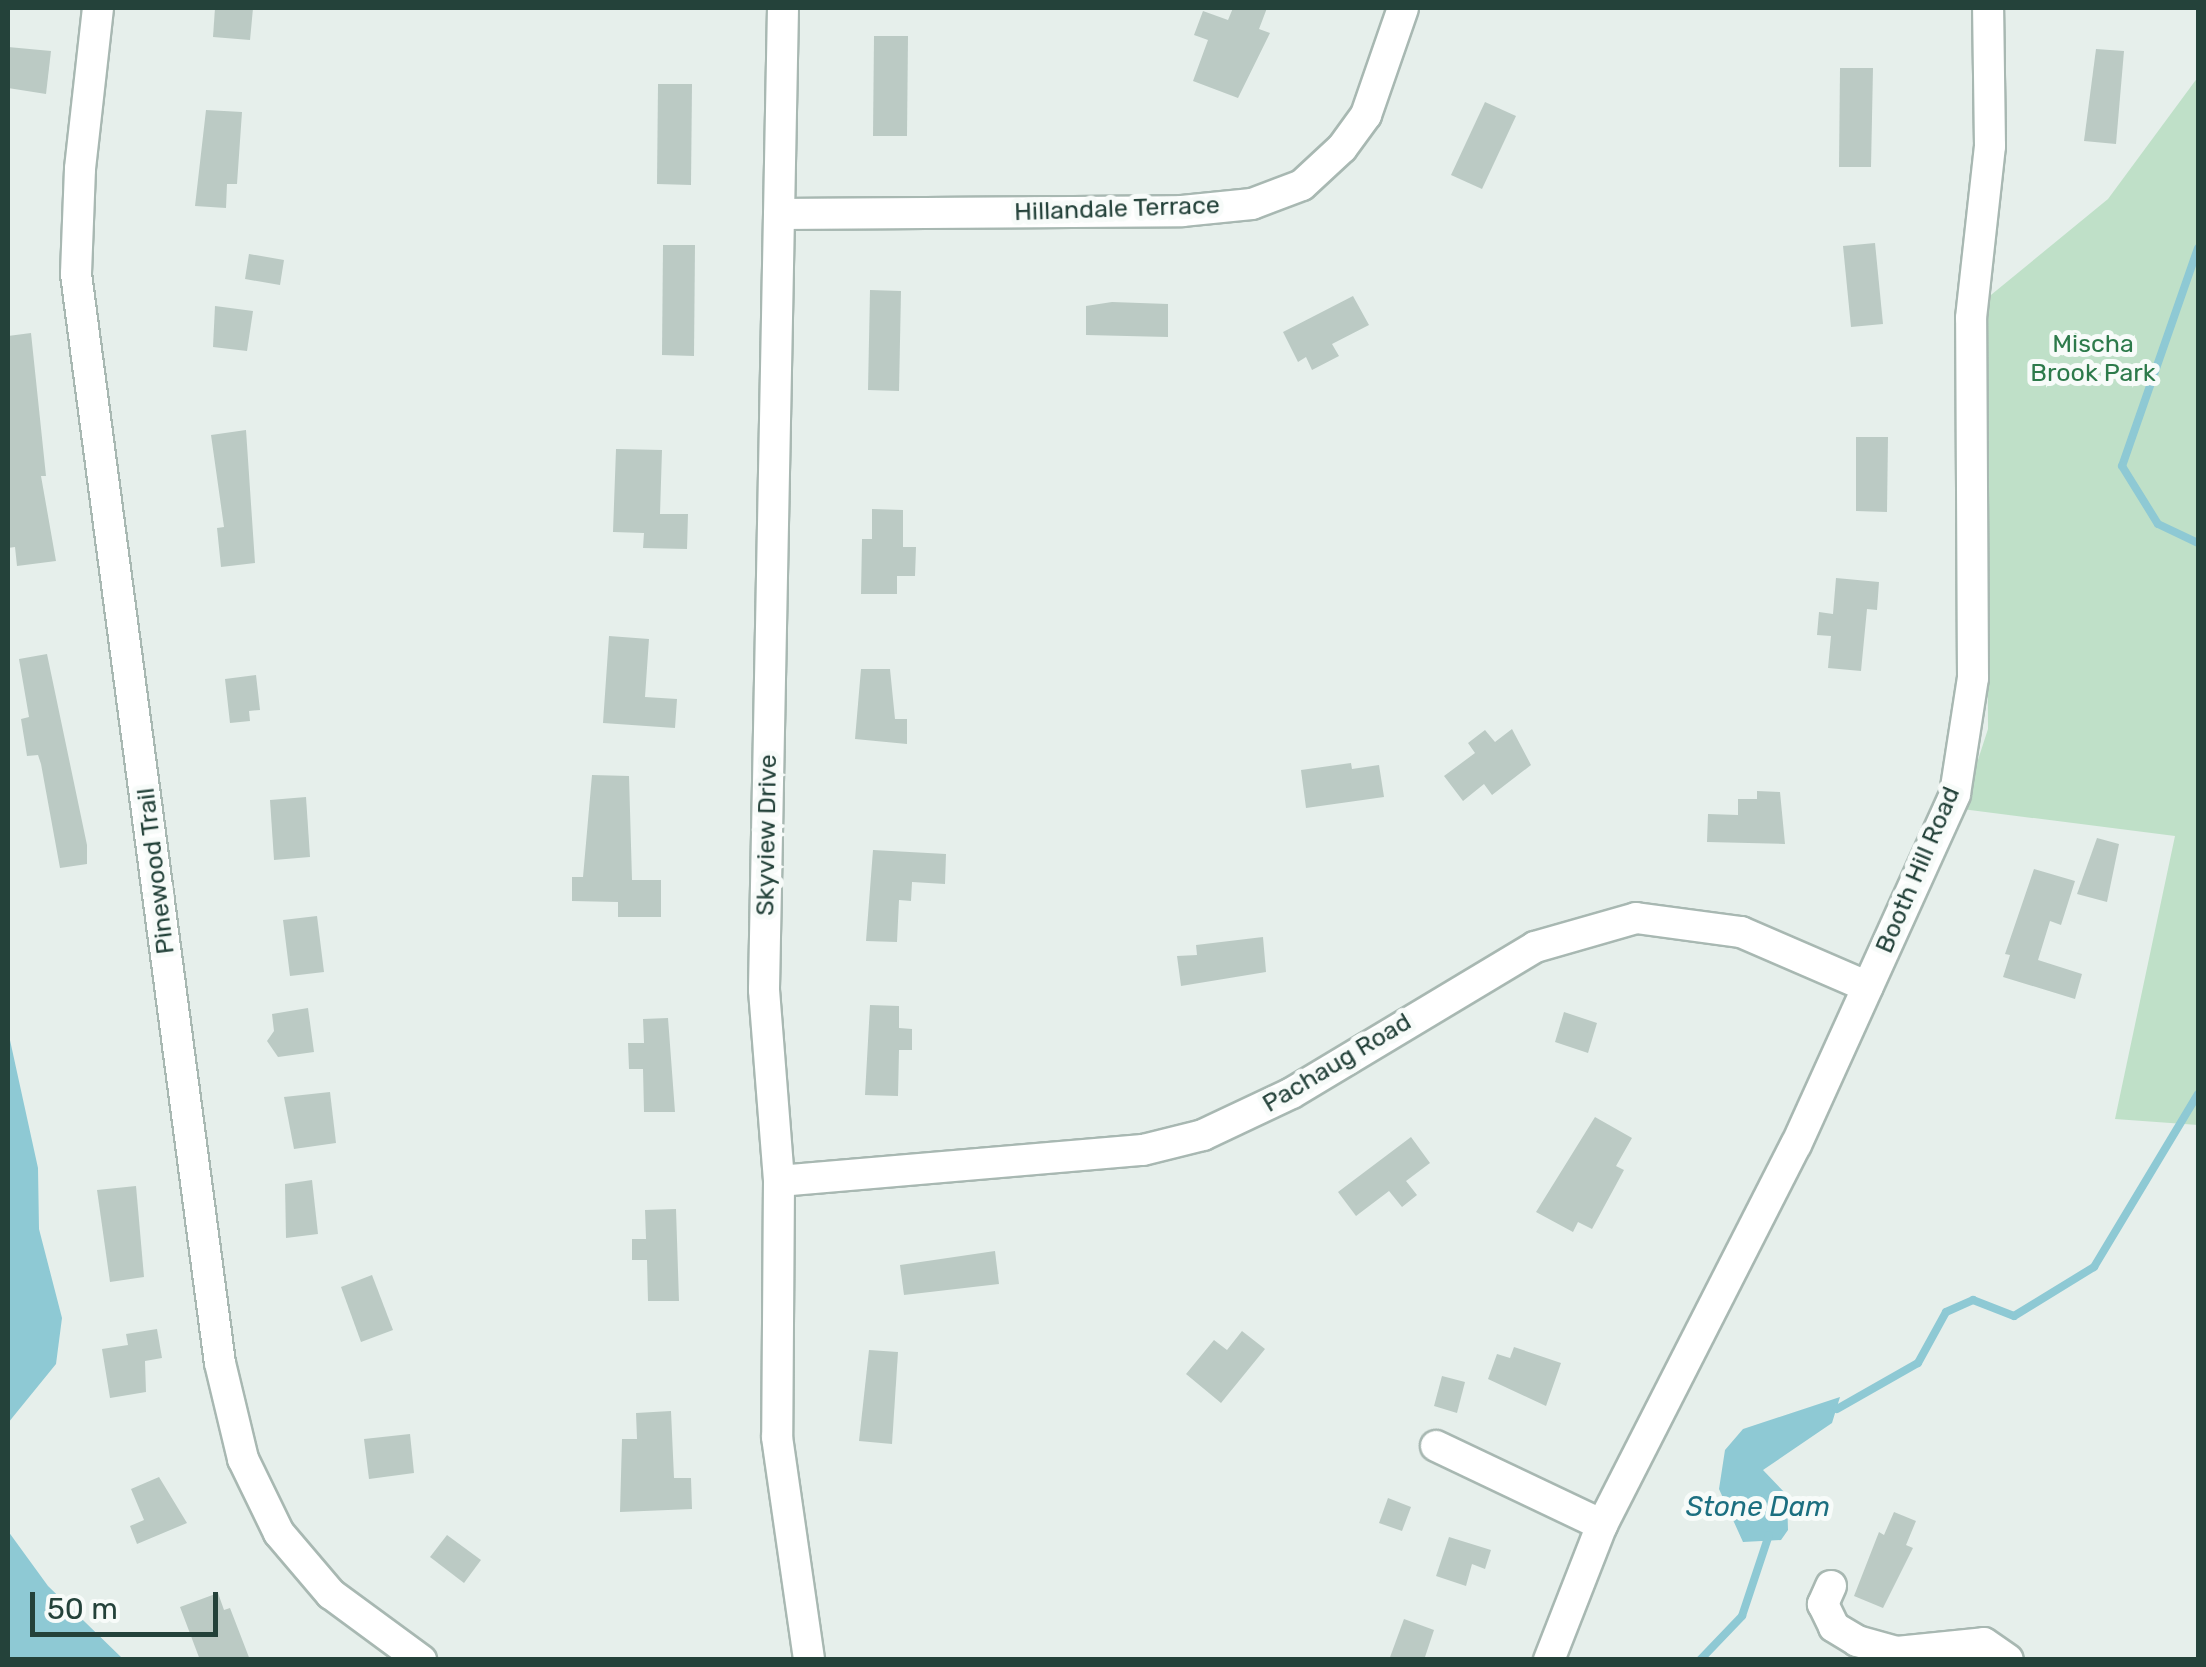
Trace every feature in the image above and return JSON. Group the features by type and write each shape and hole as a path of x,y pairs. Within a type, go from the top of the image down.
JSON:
{"street":[{"name":"Pinewood Trail","path":"98,8 78,184 76,274 220,1363 243,1458 279,1533 331,1594 421,1660"},
{"name":"Skyview Drive","path":"783,8 764,990 779,1181 777,1437 809,1660"},
{"name":"Hillandale Terrace","path":"779,214 1182,211 1252,204 1302,185 1342,148 1379,86 1403,8"},
{"name":"Booth Hill Road","path":"1548,1660 1602,1525 1796,1145 1955,794 1973,678 1971,318 1990,146 1988,8"},
{"name":"Pachaug Road","path":"779,1181 1143,1150 1203,1135 1292,1093 1534,947 1636,918 1741,932 1868,987"},
{"path":"1436,1446 1602,1525"},
{"path":"1831,1586 1823,1604 1834,1627 1862,1652 1984,1643 2008,1660"}],"green space":[{"name":"Mischa Brook Park","path":"2198,77 2198,1125 2115,1119 2175,836 1962,809 1988,729 1986,299 2108,199"}],"water":[{"path":"8,1031 38,1168 39,1229 62,1318 56,1364 8,1423"},
{"name":"Stone Dam","path":"1840,1397 1832,1423 1763,1470 1787,1495 1788,1530 1781,1540 1743,1542 1719,1489 1725,1450 1743,1429"},
{"path":"8,1531 48,1586 123,1659 8,1659"}],"building":[{"path":"215,8 253,8 250,40 213,37"},
{"path":"1233,8 1267,8 1259,29 1270,33 1238,98 1193,81 1208,40 1194,35 1203,11 1228,20"},
{"path":"874,36 908,36 907,136 873,136"},
{"path":"8,47 51,51 46,94 8,88"},
{"path":"2096,49 2124,51 2116,144 2084,141"},
{"path":"1840,68 1873,68 1871,167 1839,167"},
{"path":"658,84 692,84 691,185 657,184"},
{"path":"1485,102 1516,116 1482,189 1451,175"},
{"path":"206,110 242,112 237,184 227,184 226,208 195,206"},
{"path":"1875,243 1883,324 1851,327 1843,246"},
{"path":"663,245 695,245 694,356 662,355"},
{"path":"249,254 284,260 280,285 245,279"},
{"path":"870,290 901,291 899,391 868,390"},
{"path":"1353,296 1369,325 1332,344 1339,356 1312,370 1306,357 1298,362 1283,332"},
{"path":"1112,302 1168,304 1168,337 1086,335 1086,306"},
{"path":"215,306 253,311 247,351 213,347"},
{"path":"31,333 46,476 41,476 56,561 17,566 15,547 8,548 8,336"},
{"path":"246,430 255,563 221,567 217,528 224,527 211,435"},
{"path":"1856,437 1888,437 1887,512 1856,511"},
{"path":"616,449 662,450 660,514 688,514 687,549 643,548 644,533 613,532"},
{"path":"872,509 903,510 903,547 916,547 915,576 897,576 897,594 861,594 862,539 872,539"},
{"path":"1836,578 1879,582 1877,610 1867,609 1861,671 1828,668 1831,636 1817,635 1819,612 1833,614"},
{"path":"609,636 649,639 645,697 677,699 675,728 603,723"},
{"path":"47,654 87,845 87,864 60,868 41,764 38,755 27,756 21,719 29,717 19,659"},
{"path":"861,669 890,669 895,719 907,719 907,744 855,739"},
{"path":"256,675 260,710 249,711 250,721 230,723 225,679"},
{"path":"1512,729 1531,765 1492,795 1484,784 1463,801 1444,776 1475,753 1468,743 1485,730 1495,742"},
{"path":"1351,763 1352,769 1379,765 1384,797 1306,808 1301,770"},
{"path":"592,775 629,776 632,880 661,880 661,917 618,917 618,902 572,901 572,877 583,877"},
{"path":"1757,791 1780,792 1785,844 1707,842 1708,814 1738,815 1738,799 1757,799"},
{"path":"306,797 310,857 274,860 270,800"},
{"path":"2097,838 2119,844 2107,902 2077,894"},
{"path":"873,850 946,854 945,884 912,882 911,901 899,900 897,942 866,941"},
{"path":"2034,869 2075,881 2061,925 2050,921 2038,960 2082,974 2075,999 2003,977 2010,955 2005,954"},
{"path":"317,916 324,972 290,976 283,920"},
{"path":"1263,937 1266,972 1181,986 1177,956 1197,955 1196,945"},
{"path":"870,1005 899,1006 899,1028 912,1029 912,1050 899,1050 898,1096 865,1095"},
{"path":"308,1008 314,1052 278,1057 267,1041 274,1031 272,1014"},
{"path":"1564,1012 1597,1023 1588,1053 1555,1042"},
{"path":"668,1018 675,1112 644,1112 643,1069 629,1069 628,1043 644,1043 643,1019"},
{"path":"330,1092 336,1143 294,1149 284,1097"},
{"path":"1595,1117 1632,1138 1616,1166 1624,1170 1592,1229 1578,1222 1573,1232 1536,1212"},
{"path":"1411,1137 1430,1163 1406,1181 1417,1195 1402,1207 1389,1191 1356,1216 1338,1192"},
{"path":"312,1180 318,1234 286,1238 285,1184"},
{"path":"136,1186 144,1277 110,1282 97,1190"},
{"path":"676,1209 679,1301 648,1301 647,1260 632,1260 632,1239 646,1239 645,1210"},
{"path":"995,1251 999,1284 904,1295 900,1265"},
{"path":"372,1275 393,1330 361,1342 341,1287"},
{"path":"157,1329 162,1358 145,1361 146,1392 110,1398 102,1349 128,1345 126,1334"},
{"path":"1242,1331 1265,1349 1221,1403 1186,1374 1214,1340 1227,1350"},
{"path":"1514,1347 1561,1363 1546,1406 1488,1379 1497,1354 1510,1358"},
{"path":"869,1350 898,1352 892,1444 859,1441"},
{"path":"1442,1376 1465,1382 1457,1413 1434,1406"},
{"path":"671,1411 674,1478 691,1478 692,1509 620,1512 622,1439 637,1439 636,1413"},
{"path":"410,1434 414,1473 369,1479 364,1439"},
{"path":"159,1477 187,1523 137,1544 130,1526 144,1520 131,1489"},
{"path":"1388,1498 1411,1507 1402,1531 1379,1523"},
{"path":"1894,1512 1916,1521 1906,1545 1913,1548 1883,1608 1854,1596 1879,1532 1884,1535"},
{"path":"447,1535 481,1560 464,1583 430,1557"},
{"path":"1449,1537 1491,1550 1485,1569 1472,1564 1466,1586 1436,1576"},
{"path":"218,1593 224,1610 230,1608 250,1660 200,1660 180,1607"},
{"path":"1404,1619 1434,1630 1424,1660 1389,1660"}],"waterway":[{"path":"2198,248 2122,466 2158,524 2198,543"},
{"path":"1837,1409 1918,1363 1946,1312 1973,1300 2014,1316 2094,1267 2198,1094"},
{"path":"1700,1660 1742,1616 1769,1535"}]}
